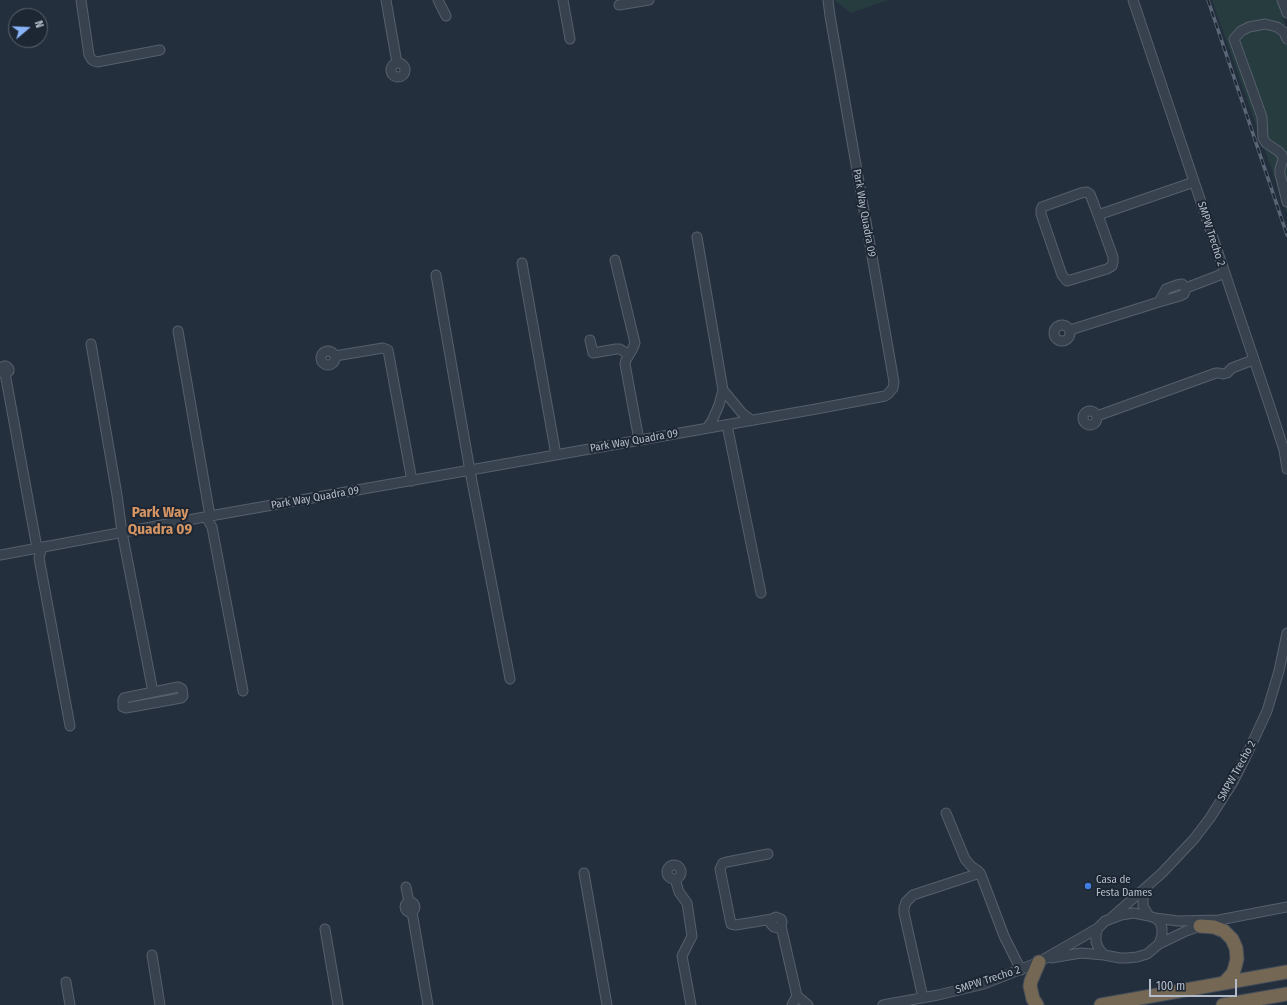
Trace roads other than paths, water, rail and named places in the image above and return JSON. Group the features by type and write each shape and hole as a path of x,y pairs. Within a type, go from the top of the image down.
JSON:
{"highway":[{"path":"1200,926 1224,931 1232,939 1236,948 1237,959 1233,973 1224,983"},
{"path":"1037,1005 1033,999 1030,986 1041,961"},
{"path":"1101,1005 1287,972"},
{"path":"1223,1005 1287,994"}],"street":[{"path":"81,0 89,55 92,60 96,62 160,50"},
{"path":"386,0 397,63"},
{"path":"438,0 446,16"},
{"path":"563,0 570,39"},
{"path":"620,5 648,0"},
{"name":"Park Way Quadra 09","path":"824,0 830,16"},
{"name":"Park Way Quadra 09","path":"0,555 210,516 470,471 885,396 891,391 894,384 828,0"},
{"name":"SMPW Trecho 2","path":"1133,0 1253,360 1278,430 1284,450 1287,469"},
{"path":"1282,0 1287,13"},
{"path":"1287,39 1284,32 1277,27 1265,24 1249,27 1241,31 1234,39 1262,117 1263,138 1266,143 1282,155 1283,159 1280,174 1287,202"},
{"path":"1098,215 1194,182"},
{"path":"1087,192 1090,194 1098,215 1113,257 1112,266 1107,269 1067,281 1062,275 1041,214 1041,210 1046,205 1087,192"},
{"path":"696,237 723,390 719,405 707,428"},
{"path":"615,260 634,339 634,346 626,360 626,370 639,440"},
{"path":"522,263 556,455"},
{"path":"1070,330 1180,296 1184,294 1186,288 1225,274"},
{"path":"436,275 470,471 510,679"},
{"path":"178,331 210,516 243,691"},
{"path":"590,340 593,353 620,349 629,355"},
{"path":"91,344 117,494 122,532 153,692"},
{"path":"335,356 384,348 390,352 412,481"},
{"path":"1097,416 1219,373 1227,373 1232,368 1253,360"},
{"path":"5,373 36,548 70,726"},
{"path":"723,390 746,417 751,420"},
{"path":"719,405 733,403"},
{"path":"727,425 760,594"},
{"name":"SMPW Trecho 2","path":"1111,918 1147,886 1194,839 1210,818 1233,782 1267,711 1279,671 1287,633"},
{"path":"180,687 183,694 181,698 126,708 124,707 122,700 124,698 153,692 180,687"},
{"path":"946,813 965,859 980,873 1004,936 1021,970"},
{"path":"768,854 723,863 720,869 731,924 736,925 772,919 771,923 774,927 778,928 781,926 797,996 808,1005"},
{"path":"584,873 607,1005"},
{"path":"923,998 904,913 906,902 913,895 980,873"},
{"path":"675,879 679,892 687,903 692,936 682,956 691,1005"},
{"path":"1147,886 1142,901 1145,910 1160,922 1162,935 1159,944"},
{"path":"406,887 409,902 415,905 415,909 412,912 428,1005"},
{"path":"1041,961 1081,953 1120,958 1137,957 1147,954 1159,944 1175,936 1200,926 1219,920 1287,907"},
{"path":"1041,961 1071,942 1098,928 1111,918 1121,915 1134,913 1178,921 1219,920"},
{"path":"1098,928 1096,942 1104,955"},
{"path":"325,930 338,1005"},
{"path":"152,955 160,1005"},
{"name":"SMPW Trecho 2","path":"883,1005 973,987 1021,970 1041,961"},
{"path":"66,982 70,1005"},
{"path":"792,1005 797,996"}],"railway":[{"path":"1208,0 1287,235"}],"place":[{"name":"Casa de Festa Dames","path":"1088,886"}],"district":[{"name":"Park Way Quadra 09","path":"160,522"}]}
